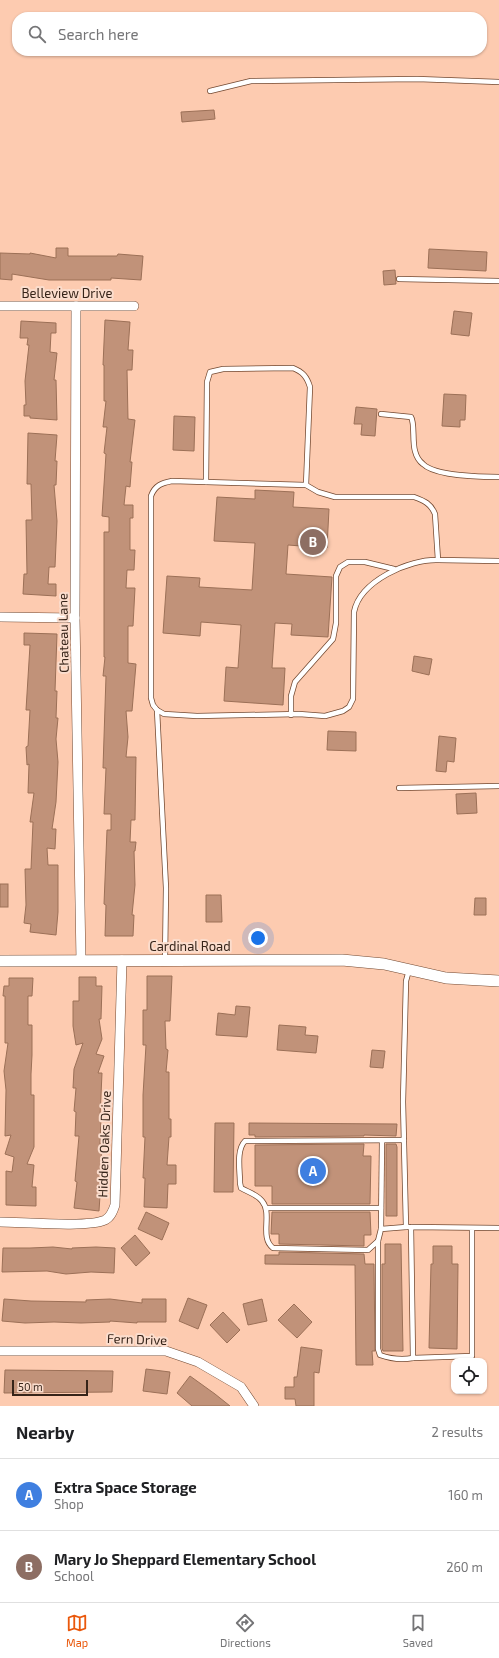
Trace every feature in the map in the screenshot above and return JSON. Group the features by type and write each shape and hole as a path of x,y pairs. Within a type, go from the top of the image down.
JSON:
{"street":[{"name":"Belleview Drive","path":"0,306 134,306"},
{"name":"Chateau Lane","path":"76,306 76,618 81,961"},
{"path":"0,617 76,618"},
{"name":"Hidden Oaks Drive","path":"0,1222 75,1224 98,1222 110,1217 113,1212 115,1205 122,960"},
{"name":"Cardinal Road","path":"0,961 342,960 384,964 446,978 499,981"},
{"name":"Fern Drive","path":"0,1351 166,1350 198,1362 242,1387 254,1406"}],"lane":[{"path":"210,91 251,81 418,79 499,82"},
{"path":"399,279 499,281"},
{"path":"206,482 207,382 210,372 223,369 293,368 303,373 307,378 310,387 306,485"},
{"path":"381,414 411,417 413,420 412,436 414,450 423,465 445,472 473,477 499,477"},
{"path":"438,560 435,514 432,507 427,502 414,497 335,497 318,492 306,485 172,481 164,482 156,486 151,496 151,698 153,705 157,710 164,714 197,716 330,715 343,712 349,707 353,700 353,620 355,604 360,595 367,588 394,569 412,563 430,560 499,561"},
{"path":"291,715 291,696 295,682 333,639 336,623 336,576 340,567 348,562 365,562 394,569"},
{"path":"157,710 166,888 165,960"},
{"path":"399,788 499,786"},
{"path":"409,970 406,981 404,1140 413,1358"},
{"path":"378,1241 368,1250 273,1248 268,1244 267,1208 262,1200 241,1188 240,1151 242,1144 245,1141 404,1140"},
{"path":"382,1141 381,1229 378,1241 378,1349 380,1355 398,1359 472,1356 472,1228"},
{"path":"267,1208 381,1208"},
{"path":"381,1229 408,1227 499,1228"}],"building":[{"path":"214,110 215,119 182,122 181,112"},
{"path":"56,248 68,248 68,256 117,256 118,254 143,256 141,280 111,278 111,280 49,280 12,274 12,280 0,279 0,253 30,253 56,258"},
{"path":"429,249 487,252 486,271 428,268"},
{"path":"395,270 396,284 384,285 383,271"},
{"path":"454,311 472,313 469,336 451,334"},
{"path":"105,320 130,322 128,350 133,350 132,370 127,370 128,419 135,420 130,462 132,462 130,487 126,486 124,505 133,505 133,518 130,518 130,550 135,550 134,570 127,570 126,588 135,588 133,626 128,626 128,663 136,664 132,711 126,711 128,737 126,757 136,757 135,820 131,820 130,842 136,842 134,851 135,885 132,915 134,915 133,936 105,936 106,905 104,904 107,830 111,830 111,814 104,814 106,768 103,768 106,676 103,676 105,657 104,532 109,532 109,517 102,516 106,454 104,453 107,427 103,427 106,401 104,401 103,365"},
{"path":"21,321 56,323 56,333 51,333 50,352 57,353 54,380 56,380 57,420 30,418 30,416 24,416 24,405 26,405 25,381 29,345 27,345 28,338 20,338"},
{"path":"444,394 466,395 465,420 460,420 460,427 442,426"},
{"path":"356,407 377,409 375,436 361,435 362,424 354,424"},
{"path":"174,416 195,417 194,451 173,450"},
{"path":"28,433 57,435 55,461 57,461 56,485 54,485 57,521 55,567 49,567 48,584 56,584 56,596 23,594 24,574 27,574 26,520 32,520 31,484 27,484"},
{"path":"255,490 294,492 293,507 329,509 327,548 288,545 286,574 332,577 328,637 291,635 292,624 275,623 272,668 285,668 283,705 224,701 226,667 238,668 241,625 201,622 200,636 163,633 167,576 200,578 199,587 252,590 255,543 214,541 217,497 255,499"},
{"path":"24,633 57,634 55,691 57,691 56,718 58,718 56,739 58,762 56,802 52,829 56,829 55,849 47,848 48,865 58,865 58,912 56,935 30,932 31,924 24,923 26,905 25,869 31,869 33,822 30,822 34,793 28,793 29,764 27,765 26,747 28,746 30,710 26,710 30,645 24,645"},
{"path":"414,656 432,659 429,675 412,671"},
{"path":"328,731 356,732 356,751 327,750"},
{"path":"439,736 456,738 454,762 447,761 446,772 436,771"},
{"path":"476,793 477,813 457,814 456,794"},
{"path":"0,884 8,884 8,907 0,907"},
{"path":"206,895 221,895 222,922 206,922"},
{"path":"475,898 486,898 486,915 474,915"},
{"path":"147,976 172,976 170,1021 165,1021 166,1049 168,1050 166,1072 169,1072 169,1119 171,1119 171,1137 169,1137 167,1165 176,1165 176,1184 168,1184 167,1208 144,1207 145,1178 143,1178 145,1137 143,1137 143,1095 146,1045 143,1045 143,1010 147,1010"},
{"path":"79,977 96,977 96,986 102,986 101,1019 99,1019 102,1039 96,1054 104,1056 98,1073 102,1073 100,1144 102,1144 102,1165 99,1211 74,1208 79,1136 75,1136 76,1112 74,1111 76,1088 73,1088 74,1069 83,1043 76,1045 73,1026 73,1001 79,1001"},
{"path":"9,978 33,978 32,996 28,996 28,1025 32,1025 31,1095 34,1095 34,1147 27,1164 34,1165 32,1187 36,1187 36,1206 6,1205 6,1171 12,1172 14,1157 5,1154 11,1135 5,1136 6,1090 4,1071 8,1043 5,1043 5,996 3,996 4,986 9,986"},
{"path":"236,1006 250,1007 247,1037 216,1035 218,1013 235,1015"},
{"path":"279,1025 306,1027 305,1035 318,1036 316,1053 277,1050"},
{"path":"372,1050 385,1051 383,1068 370,1067"},
{"path":"215,1123 234,1123 233,1192 214,1192"},
{"path":"249,1123 397,1124 396,1136 364,1135 255,1137 255,1135 249,1135"},
{"path":"364,1144 363,1156 371,1156 370,1204 272,1204 272,1186 255,1186 255,1145"},
{"path":"386,1144 396,1144 397,1147 397,1216 386,1216"},
{"path":"146,1212 169,1223 162,1240 138,1229"},
{"path":"272,1212 370,1212 371,1235 364,1235 364,1246 279,1244 279,1234 271,1234"},
{"path":"135,1235 150,1253 136,1266 121,1248"},
{"path":"385,1244 401,1244 403,1351 383,1351 382,1348 382,1264 385,1264"},
{"path":"433,1246 452,1246 452,1264 458,1264 457,1349 429,1348 431,1264 433,1264"},
{"path":"53,1247 72,1249 96,1247 115,1248 114,1273 91,1272 66,1274 47,1271 2,1272 3,1248"},
{"path":"279,1252 364,1254 365,1264 374,1264 375,1351 372,1351 373,1365 356,1365 355,1265 265,1264 265,1255 279,1255"},
{"path":"188,1298 207,1305 198,1329 179,1321"},
{"path":"4,1299 86,1302 86,1300 110,1299 142,1303 142,1299 166,1299 166,1322 137,1323 110,1321 81,1323 25,1323 2,1321"},
{"path":"262,1299 267,1321 248,1325 243,1304"},
{"path":"294,1304 312,1322 297,1338 278,1320"},
{"path":"223,1312 240,1330 227,1343 210,1325"},
{"path":"301,1347 322,1350 319,1373 314,1372 314,1406 296,1406 295,1399 285,1399 285,1387 294,1387 294,1377 297,1377"},
{"path":"146,1369 170,1372 167,1394 143,1391"},
{"path":"5,1370 113,1371 112,1392 4,1393"},
{"path":"190,1376 230,1406 192,1406 177,1393"}],"place":[{"name":"Mary Jo Sheppard Elementary School","path":"313,542"},
{"name":"Extra Space Storage","path":"313,1171"}]}
